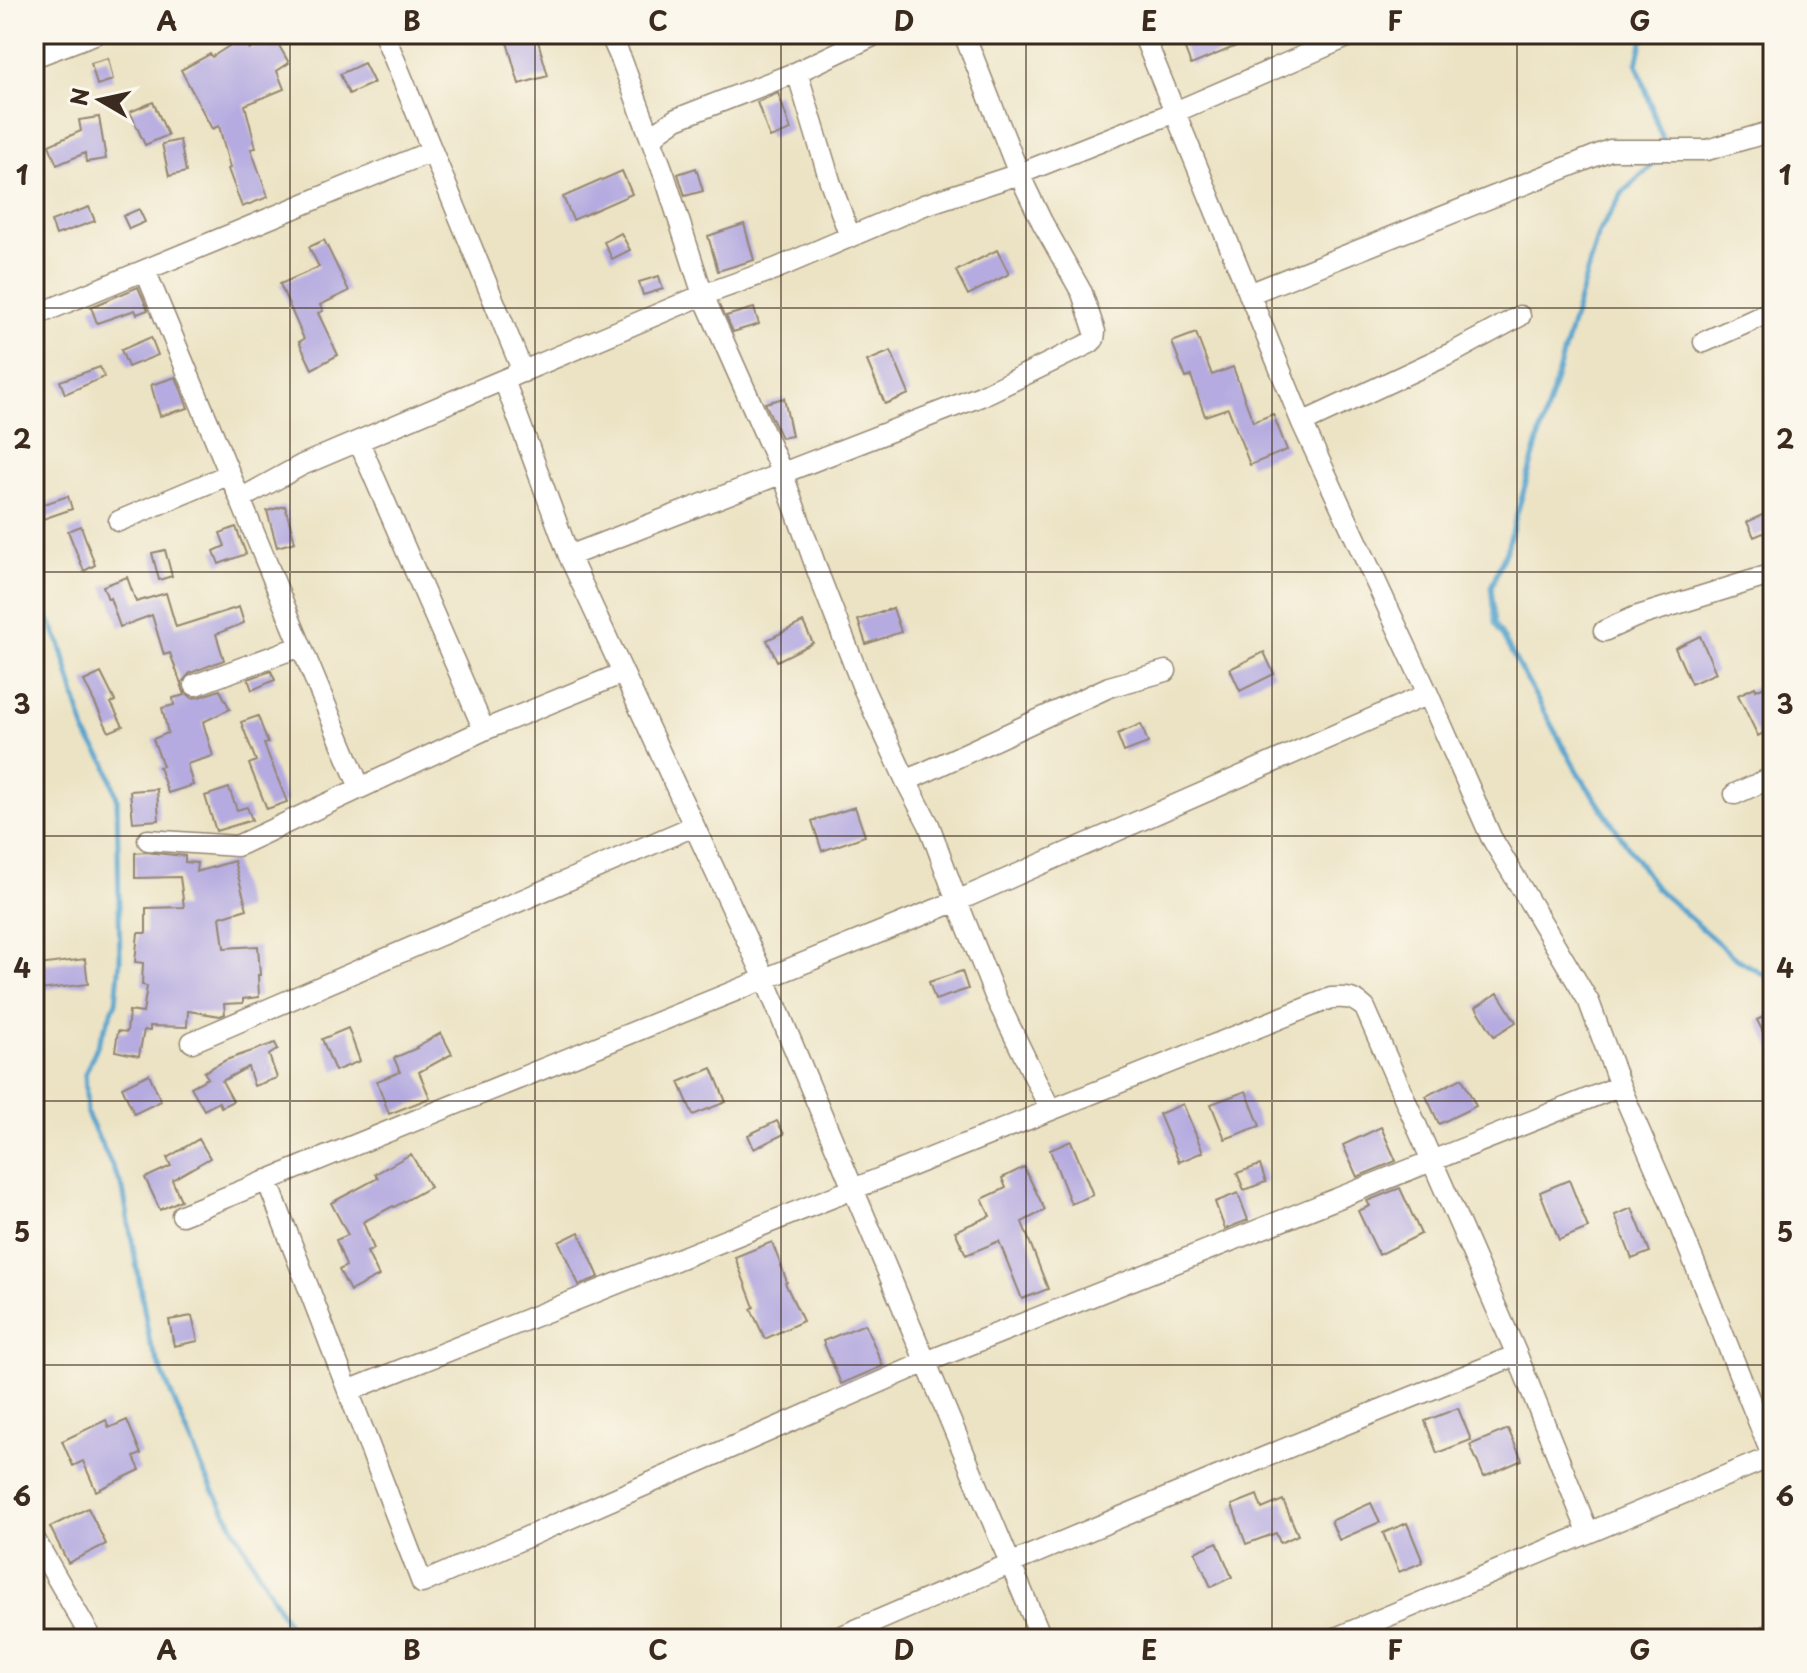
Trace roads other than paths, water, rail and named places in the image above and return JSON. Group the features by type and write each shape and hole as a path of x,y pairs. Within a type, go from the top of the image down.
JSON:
{"street":[{"path":"34,57 95,34"},
{"path":"384,34 432,151 514,376 569,556 765,979 1042,1639"},
{"path":"610,34 652,140 703,295 783,475 864,690 929,825 995,996 1050,1109"},
{"path":"652,140 676,119 797,72 877,34"},
{"path":"569,556 981,396 1094,339 1095,332 1082,293 1019,174 964,34"},
{"path":"1143,34 1302,423 1491,837 1589,1002 1620,1086 1773,1457 1335,1639"},
{"path":"240,499 302,465 703,295 775,269 924,205 1019,174 1175,112 1354,34"},
{"path":"797,72 850,237"},
{"path":"1249,294 1610,150 1707,150 1773,131"},
{"path":"34,316 432,151"},
{"path":"145,270 360,788"},
{"path":"1704,342 1773,311"},
{"path":"1302,423 1454,352 1520,316"},
{"path":"359,442 484,730"},
{"path":"119,521 230,474"},
{"path":"1604,631 1635,617 1773,574"},
{"path":"195,685 301,646"},
{"path":"906,781 1109,687 1166,671"},
{"path":"148,840 237,846 484,730 623,673"},
{"path":"182,1215 957,901 1428,694"},
{"path":"1735,794 1773,777"},
{"path":"192,1042 694,826"},
{"path":"348,1391 1050,1109 1331,998 1345,997 1355,999 1365,1008 1517,1355 1588,1532"},
{"path":"267,1180 422,1583 926,1362 1620,1086"},
{"path":"835,1639 1010,1563 1517,1355"},
{"path":"34,1538 92,1639"},
{"path":"1758,1639 1773,1633"}],"waterway":[{"path":"1644,34 1637,64 1662,144"},
{"path":"1658,157 1623,192 1598,234 1507,548 1491,587 1495,623 1578,773 1656,888 1734,957 1773,980"},
{"path":"34,587 60,643 86,735 106,763 117,798 120,960 116,1002 85,1074 87,1114 123,1189 150,1343 205,1475 297,1639"}]}
